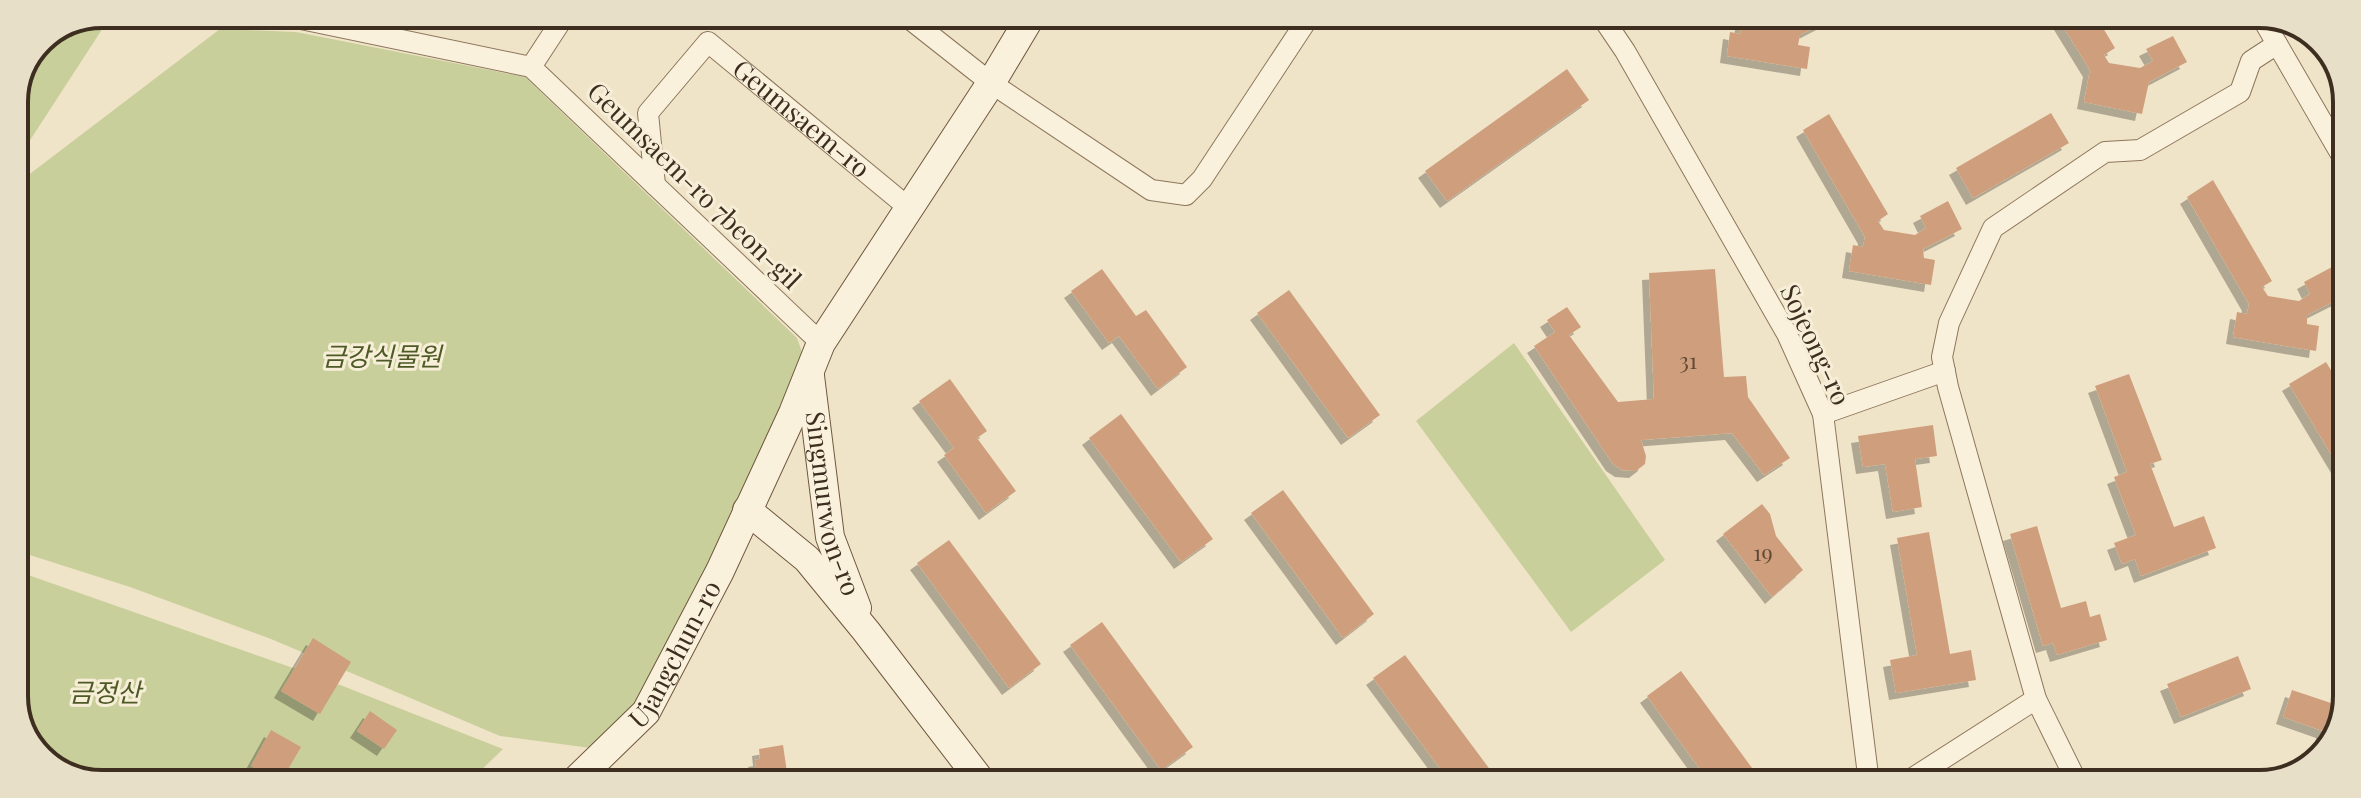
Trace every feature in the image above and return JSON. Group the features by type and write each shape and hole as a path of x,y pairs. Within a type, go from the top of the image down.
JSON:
{"main road":[{"path":"747,510 793,413 821,343 1024,28"},
{"name":"Singmurwon-ro","path":"809,372 830,537 866,631"},
{"name":"Singmurwon-ro","path":"747,510 807,559 973,770"},
{"name":"Ujangchun-ro","path":"586,770 646,712 720,571 747,510"}],"street":[{"path":"344,28 531,67 556,28"},
{"path":"921,28 991,83 1151,190 1186,195 1202,179 1302,28"},
{"name":"Sojeong-ro","path":"1609,28 1787,334 1823,414 1867,770"},
{"path":"2268,29 2333,141"},
{"name":"Geumsaem-ro","path":"655,185 648,113 708,42 909,208"},
{"path":"2071,770 2036,699 1945,371 1942,357 1949,323 1993,228 2105,152 2140,150 2240,92 2251,61 2277,44"},
{"name":"Geumsaem-ro 7beon-gil","path":"531,67 821,343"},
{"path":"1823,414 1945,371"},
{"path":"1925,770 2036,699"}],"green space":[{"path":"103,28 28,143 29,88 41,61 61,41 74,34"},
{"name":"금강식물원","path":"220,29 296,32 525,77 797,338 809,372 613,751 500,736 271,639 130,587 28,554 28,175"},
{"path":"1514,343 1665,560 1571,632 1416,421"},
{"name":"금정산","path":"28,575 330,681 503,749 481,770 102,770 78,766 53,752 43,741 29,710"}],"building":[{"path":"1741,28 1814,28 1800,35 1798,45 1810,47 1807,69 1727,56 1730,32 1740,34"},
{"path":"2064,28 2103,28 2115,48 2104,55 2109,63 2140,68 2153,61 2146,49 2173,36 2187,62 2149,82 2142,114 2084,102 2090,70"},
{"path":"1567,69 1589,100 1447,201 1425,171"},
{"path":"2051,113 2069,143 1973,198 1956,168"},
{"path":"1829,114 1888,214 1878,221 1884,230 1915,235 1926,228 1920,216 1948,201 1962,229 1923,249 1924,258 1935,260 1931,285 1849,271 1853,245 1863,247 1865,237 1803,130"},
{"path":"2213,180 2272,281 2262,287 2268,296 2299,301 2310,294 2304,282 2332,267 2333,302 2307,315 2307,324 2319,326 2316,351 2233,337 2237,312 2247,314 2249,304 2187,197"},
{"path":"1102,269 1136,316 1146,310 1187,367 1158,389 1119,336 1109,343 1071,291"},
{"path":"1715,269 1724,377 1746,376 1748,397 1790,458 1764,475 1732,433 1641,440 1645,464 1636,471 1622,470 1613,464 1534,346 1555,332 1547,320 1567,307 1581,327 1569,335 1618,402 1654,399 1649,273"},
{"path":"1289,290 1380,415 1348,438 1257,313"},
{"path":"2326,362 2333,373 2333,458 2289,384"},
{"path":"2129,374 2162,460 2150,464 2174,527 2204,516 2216,548 2141,576 2135,559 2122,564 2114,543 2136,535 2114,477 2127,472 2095,386"},
{"path":"950,379 987,431 977,438 1016,491 986,513 944,455 954,448 919,401"},
{"path":"1121,414 1213,539 1181,562 1089,438"},
{"path":"1933,425 1937,456 1915,459 1922,507 1893,512 1885,464 1863,467 1858,436"},
{"path":"1283,490 1374,614 1343,638 1251,513"},
{"path":"1762,504 1770,514 1776,536 1803,570 1772,597 1723,534"},
{"path":"2037,526 2061,608 2086,601 2090,617 2100,614 2107,640 2057,655 2053,643 2043,646 2010,534"},
{"path":"1929,532 1950,654 1971,650 1976,680 1896,693 1890,660 1917,655 1897,538"},
{"path":"949,540 1041,664 1009,688 917,563"},
{"path":"1102,622 1193,747 1161,770 1070,645"},
{"path":"313,638 351,662 320,714 281,691"},
{"path":"1405,655 1490,770 1441,770 1373,678"},
{"path":"2238,656 2251,689 2181,717 2167,684"},
{"path":"1681,671 1753,770 1701,770 1647,696"},
{"path":"2292,690 2332,703 2323,732 2283,717"},
{"path":"370,711 397,730 384,749 357,731"},
{"path":"271,730 301,747 288,770 258,770 251,766"},
{"path":"783,745 787,770 756,770 755,760 760,759 759,749"}]}
